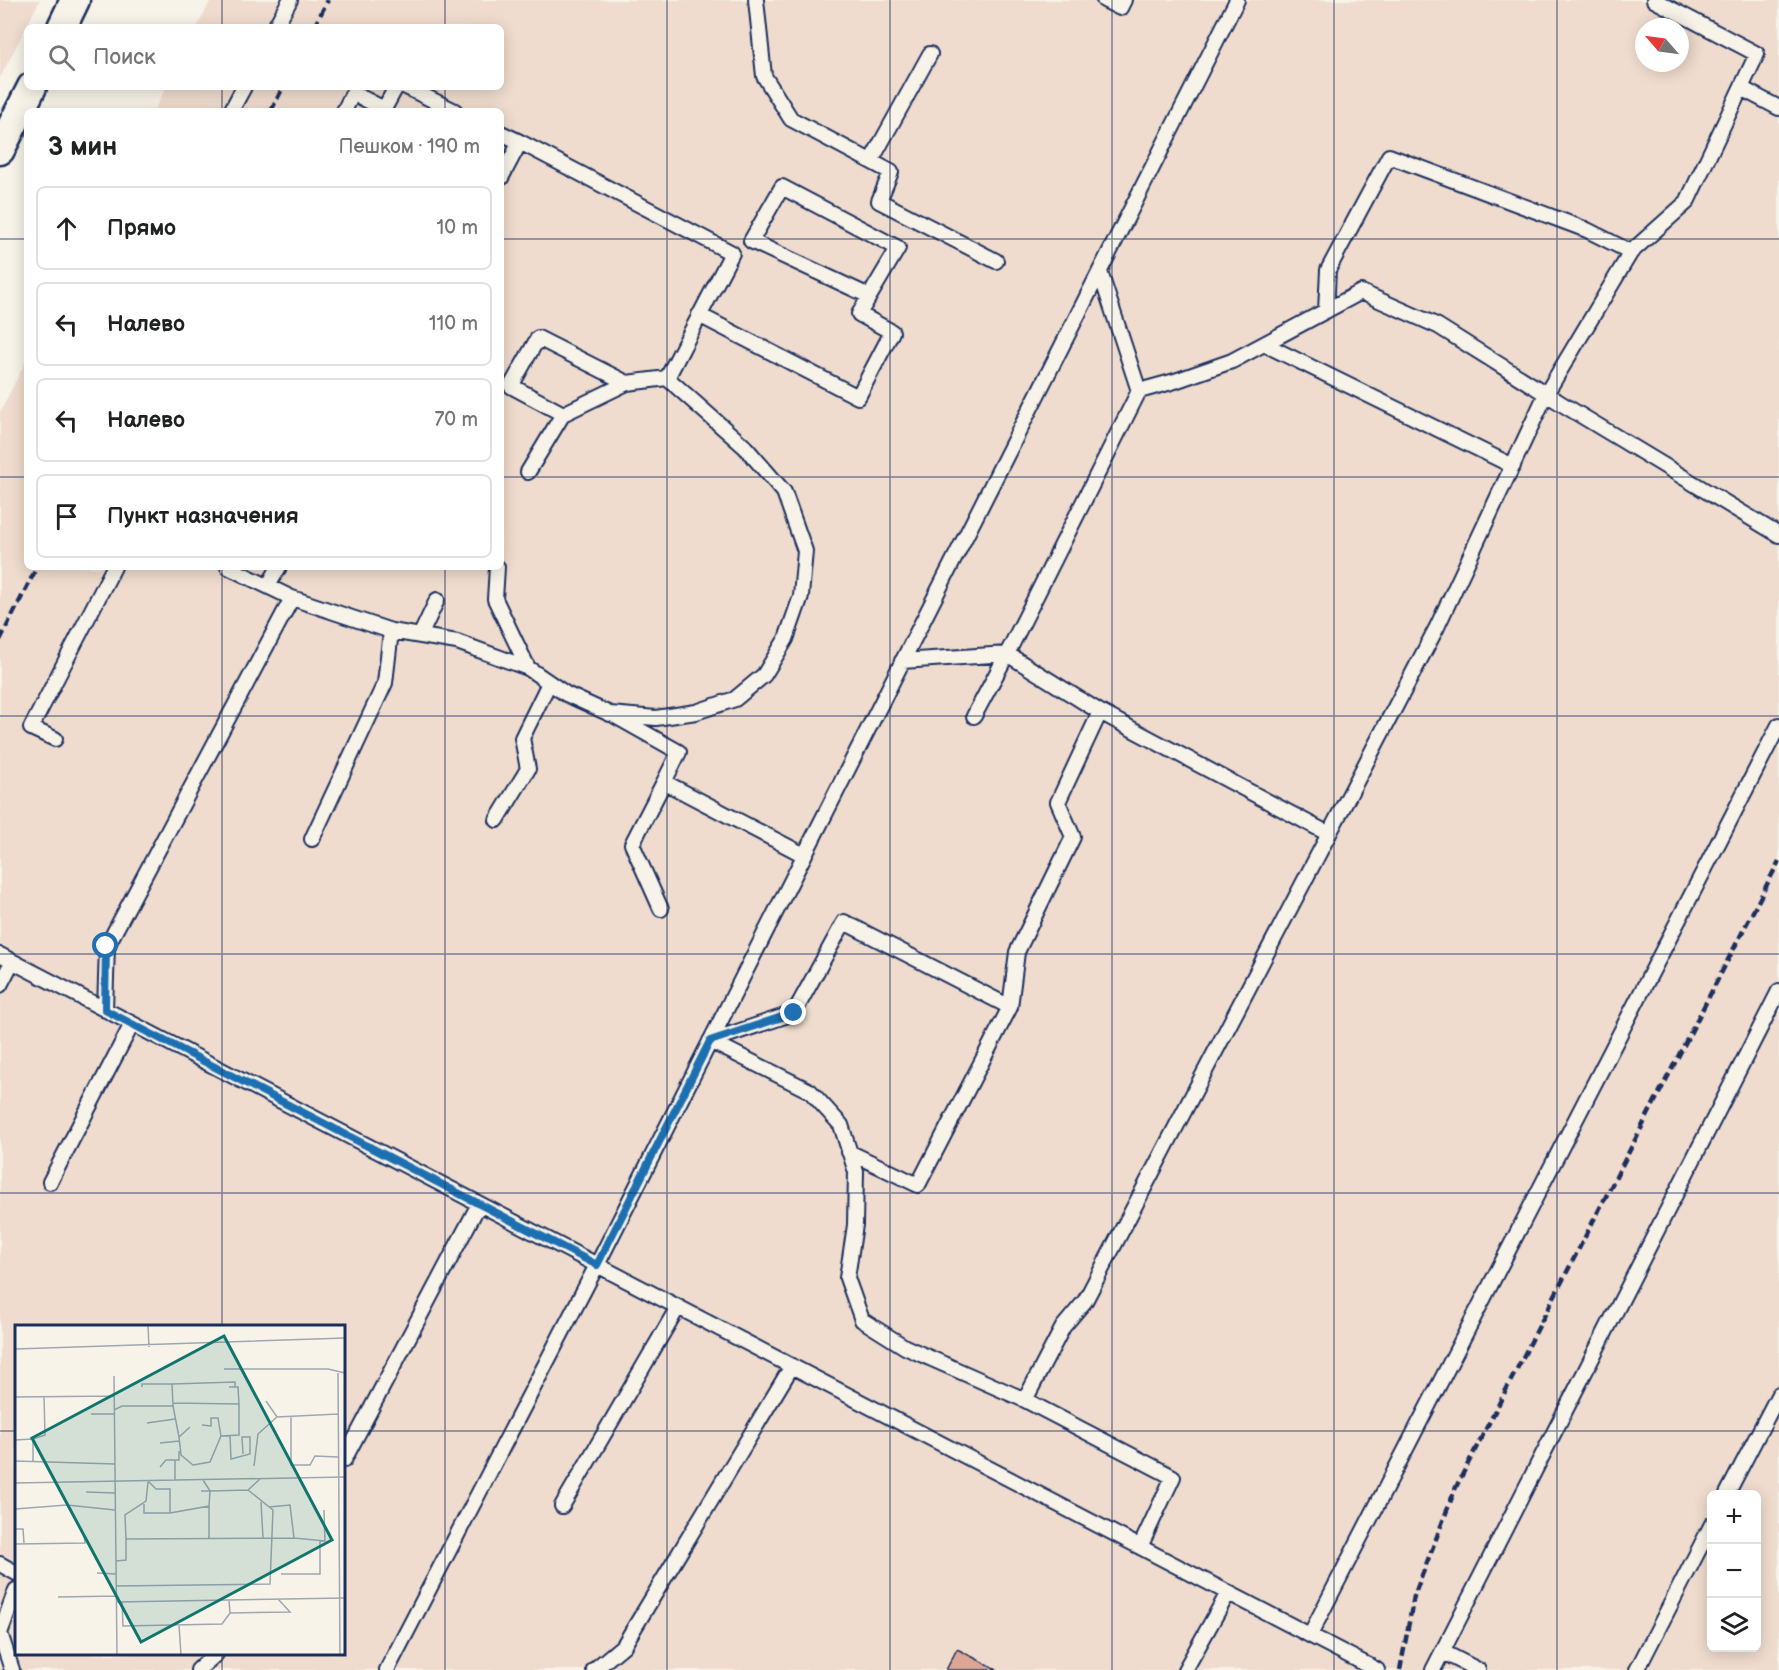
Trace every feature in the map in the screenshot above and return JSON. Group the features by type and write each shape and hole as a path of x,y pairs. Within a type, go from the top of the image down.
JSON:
{"street":[{"path":"63,24 75,0"},
{"path":"0,150 30,90"}],"lane":[{"path":"277,24 290,0"},
{"path":"756,0 764,76 791,118 891,172 879,201 996,261"},
{"path":"1104,0 1120,9 1124,0"},
{"path":"387,1670 597,1265 1237,0"},
{"path":"1025,1400 1063,1327 1085,1301 1437,627 1546,394 1631,252 1687,202 1757,54 1654,0"},
{"path":"871,161 930,54"},
{"path":"1741,88 1779,108"},
{"path":"233,108 242,90"},
{"path":"384,108 394,90"},
{"path":"412,90 449,108"},
{"path":"346,108 353,93 379,108"},
{"path":"504,134 732,253"},
{"path":"504,172 520,142"},
{"path":"1326,311 1329,270 1389,156 1587,230 1631,252"},
{"path":"667,378 699,315 732,253 751,242 782,187 898,248 859,314 892,332 858,397 699,315"},
{"path":"751,242 869,296"},
{"path":"974,716 1139,391 1100,272"},
{"path":"1139,391 1232,361 1361,292 1438,326 1779,535"},
{"path":"563,414 511,386 538,338 627,383"},
{"path":"1264,344 1513,466"},
{"path":"528,472 563,414 627,383 667,378 744,447 784,492 806,551 801,596 786,639 764,675 735,699 696,712 656,718 610,714"},
{"path":"55,739 31,728 112,570"},
{"path":"234,570 292,598 391,631 457,642 528,668 566,694 610,714 679,753 632,844 661,909"},
{"path":"268,586 277,570"},
{"path":"497,570 495,599 528,668"},
{"path":"105,1010 106,946 292,598"},
{"path":"420,636 437,600"},
{"path":"312,839 385,682 391,631"},
{"path":"902,661 1007,654 1100,712 1329,834"},
{"path":"497,819 528,769 522,738 549,682"},
{"path":"849,1152 918,1185 1010,1007 1017,952 1073,837 1058,802 1100,712"},
{"path":"1310,1635 1779,725"},
{"path":"664,782 804,855"},
{"path":"710,1041 794,1013 844,922 1010,1007"},
{"path":"0,985 6,958 1377,1670"},
{"path":"1433,1670 1779,991"},
{"path":"50,1182 132,1024"},
{"path":"710,1041 810,1091 841,1125 856,1172 855,1215 848,1278 862,1320 905,1347 1025,1400 1173,1477 1140,1547"},
{"path":"345,1458 479,1204"},
{"path":"562,1506 678,1308"},
{"path":"594,1670 624,1645 792,1366"},
{"path":"1729,1490 1779,1394"},
{"path":"1637,1670 1707,1534"},
{"path":"0,1564 15,1572"},
{"path":"12,1670 0,1633 15,1593"},
{"path":"1185,1670 1228,1593"},
{"path":"1443,1652 1478,1670"},
{"path":"198,1670 214,1655"}],"shaded area":[{"path":"0,0 40,0 28,24 24,24 24,31 0,78"},
{"path":"211,0 1779,0 1779,1670 0,1670 0,412 24,365 24,570 504,570 504,108 156,108 164,90 504,90 504,24 199,24"}],"building":[{"path":"957,1649 998,1670 946,1670"}],"railway":[{"path":"316,24 328,0"},
{"path":"272,108 282,90"},
{"path":"0,640 35,570"},
{"path":"1400,1670 1414,1596 1456,1487 1779,861"}],"route":[{"path":"106,946 105,1010 597,1265 710,1041 794,1013"}]}
